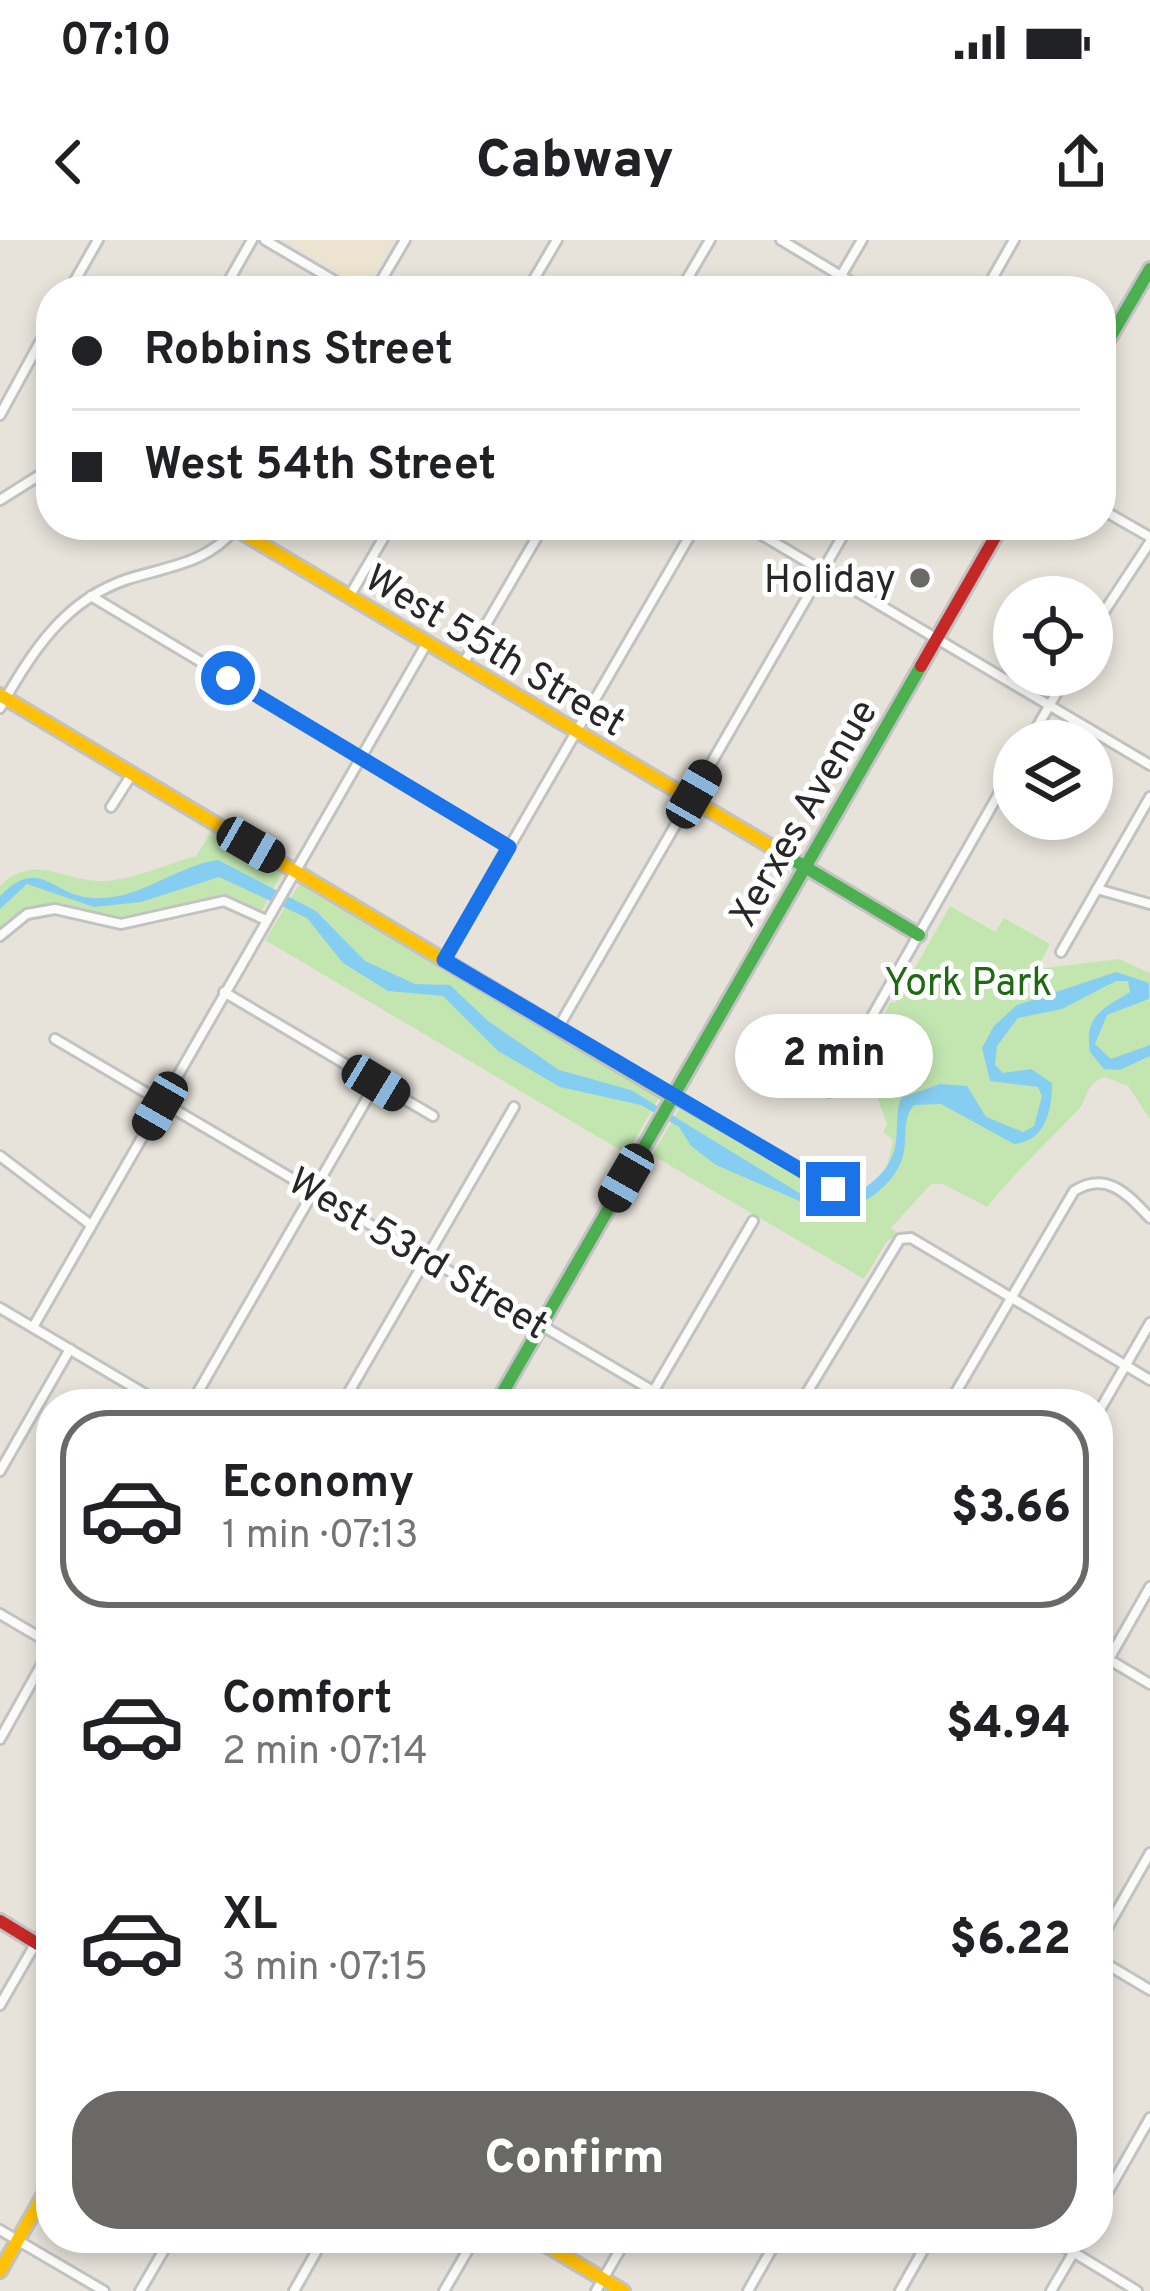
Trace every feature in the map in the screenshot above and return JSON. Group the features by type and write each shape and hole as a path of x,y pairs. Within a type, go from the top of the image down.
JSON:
{"street":[{"path":"78,276 98,240"},
{"path":"232,276 252,240"},
{"path":"265,240 326,276"},
{"path":"384,276 405,240"},
{"path":"536,276 557,240"},
{"path":"689,276 710,240"},
{"path":"781,240 841,276 862,240"},
{"path":"994,276 1014,240"},
{"path":"1116,327 1150,269"},
{"path":"0,415 5,392 36,345"},
{"path":"0,500 36,477"},
{"path":"1113,597 1150,540 1116,518"},
{"path":"224,540 184,565 126,580 91,596 53,626 2,700 557,1028 670,1102 833,1189"},
{"name":"West 55th Street","path":"257,540 919,935"},
{"path":"349,597 382,540"},
{"path":"464,664 535,540"},
{"path":"444,960 687,540"},
{"path":"770,540 1150,765"},
{"path":"557,1028 840,540"},
{"name":"Xerxes Avenue","path":"505,1389 993,540"},
{"path":"91,596 509,847"},
{"path":"33,1328 427,643"},
{"path":"1041,720 1054,696"},
{"path":"111,808 132,774"},
{"path":"1060,952 1150,797"},
{"path":"829,1092 993,804"},
{"path":"1097,889 1150,904"},
{"path":"0,935 27,914 55,909 121,924 224,901 266,920"},
{"path":"224,992 433,1116"},
{"name":"West 53rd Street","path":"55,1039 651,1389"},
{"path":"200,1389 376,1083"},
{"path":"351,1389 514,1107"},
{"path":"0,1156 92,1225"},
{"path":"959,1389 1068,1199 1083,1185 1112,1185 1150,1218"},
{"path":"655,1389 753,1221"},
{"path":"809,1389 900,1239 911,1238 1150,1380"},
{"path":"0,1308 137,1389"},
{"path":"1112,1389 1150,1323"},
{"path":"47,1389 70,1349"},
{"path":"0,1472 36,1409"},
{"path":"1113,1651 1150,1587"},
{"path":"0,1614 36,1637"},
{"path":"1113,1663 1150,1684"},
{"path":"0,1739 36,1673"},
{"path":"1113,1918 1150,1853"},
{"path":"0,1921 36,1943 0,2005"},
{"path":"1113,1968 1150,1990"},
{"path":"1113,2183 1150,2118"},
{"path":"0,2271 36,2208"},
{"path":"0,2230 36,2251"},
{"path":"40,2253 104,2291"},
{"path":"140,2291 162,2253"},
{"path":"294,2291 316,2253"},
{"path":"444,2291 466,2253"},
{"path":"555,2253 600,2285 623,2291"},
{"path":"600,2285 618,2253"},
{"path":"748,2291 770,2253"},
{"path":"900,2291 922,2253"},
{"path":"1052,2291 1072,2253"},
{"path":"1075,2253 1137,2291"}],"shaded area":[{"path":"287,240 393,240 372,276 346,276"}],"green space":[{"path":"212,831 283,871 262,910 224,901 121,924 69,911 27,914 0,936 0,886 13,876 38,870 90,880 128,877 196,856"},
{"path":"302,880 661,1094 627,1154 265,940"},
{"name":"York Park","path":"950,906 995,932 1004,918 1050,944 1037,969 1119,959 1150,973 1150,1119 1128,1086 1105,1077 1098,1080 1078,1110 987,1207 943,1184 931,1184 891,1228 899,1234 887,1241 864,1279 652,1155 681,1106 852,1206 882,1189 893,1140 883,1132 887,1124 864,1061 890,1002 895,1003"}],"water":[{"path":"218,860 316,911 365,961 415,984 450,985 488,1021 559,1070 631,1090 809,1199 846,1196 877,1178 894,1150 901,1098 940,1084 967,1086 986,1117 1023,1132 1034,1126 1042,1096 1038,1087 990,1081 982,1048 994,1026 1017,1005 1116,972 1149,983 1149,999 1107,1015 1095,1044 1111,1059 1150,1045 1150,1056 1120,1070 1104,1069 1090,1052 1093,1021 1130,992 1128,981 1116,981 1062,1009 1018,1018 997,1046 995,1065 1003,1073 1031,1069 1052,1083 1051,1104 1040,1130 1014,1144 941,1104 914,1105 894,1175 863,1202 825,1212 716,1165 691,1146 679,1127 641,1105 560,1087 498,1051 443,996 388,991 343,963 307,918 219,877 141,902 94,907 27,884 0,909 0,896 26,879 46,881 79,896 110,897"}],"traffic: fast":[{"path":"1116,327 1150,269"},
{"path":"505,1389 921,666"},
{"path":"770,846 919,935"}],"traffic: slow":[{"path":"254,540 770,846"},
{"path":"0,695 673,1097"},
{"path":"0,2271 36,2208"},
{"path":"559,2253 623,2291"}],"traffic: jam":[{"path":"921,666 993,540"},
{"path":"0,1921 36,1943"}],"place":[{"name":"Holiday","path":"920,578"}],"route":[{"path":"228,678 509,847 444,960 833,1189"}]}
